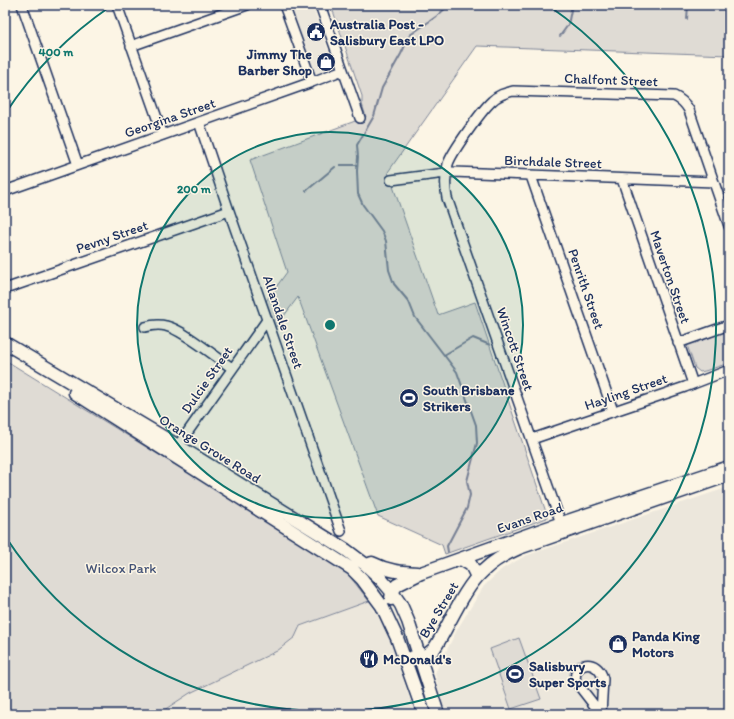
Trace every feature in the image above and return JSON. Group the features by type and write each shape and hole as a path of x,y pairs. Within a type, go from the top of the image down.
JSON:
{"main road":[{"name":"Orange Grove Road","path":"5,343 176,452 352,569 375,595 382,606 397,638"},
{"name":"Orange Grove Road","path":"5,351 346,550 366,565 392,592 404,612 438,714"},
{"name":"Evans Road","path":"496,560 563,528 729,467"},
{"name":"Evans Road","path":"392,592 401,582 421,573 461,559 729,475"},
{"path":"461,559 471,566 477,577"},
{"name":"Bye Street","path":"401,651 411,657 420,657 430,653 477,577 496,560"},
{"path":"366,565 372,563 384,569 397,572 421,573"},
{"path":"392,592 391,600 398,624 397,638 424,714"},
{"path":"426,677 439,649 438,642"}],"street":[{"path":"22,5 78,165"},
{"path":"117,5 163,135"},
{"path":"131,46 247,5"},
{"path":"284,5 312,82"},
{"path":"320,5 360,118"},
{"name":"Georgina Street","path":"5,191 343,70"},
{"name":"Chalfont Street","path":"446,173 452,154 485,109 492,101 507,92 674,96 680,99 687,106 729,226"},
{"name":"Allandale Street","path":"199,122 341,531"},
{"name":"Birchdale Street","path":"391,180 453,172 714,182"},
{"name":"Wincott Street","path":"446,173 445,190 447,198 563,528"},
{"name":"Penrith Street","path":"531,176 613,411"},
{"name":"Maverton Street","path":"622,179 693,384"},
{"name":"Pevny Street","path":"5,289 229,211"},
{"name":"Dulcie Street","path":"176,452 232,368 267,320"},
{"path":"144,327 165,325 174,328 232,368"},
{"path":"678,343 729,325"},
{"name":"Hayling Street","path":"532,439 693,384 729,370"},
{"path":"588,664 595,666 602,674 601,714 576,682 574,677 578,669 588,664"}],"shaded area":[{"path":"288,5 312,5 334,66 332,69 313,74"},
{"path":"729,487 729,714 444,714 435,673 458,628 484,586 502,569 525,556"},
{"path":"369,601 387,633 415,714 61,714"}],"green space":[{"path":"331,5 729,5 729,55 477,46 388,172 438,315 475,302 547,518 445,554 442,545 378,516 298,297 275,328 266,301 287,272 250,160 366,117 362,104 362,96"},
{"path":"729,329 729,363 700,372 695,368 687,345 688,343"},
{"name":"Wilcox Park","path":"5,360 344,569 369,601 300,626 295,637 277,651 190,693 158,714 5,714"},
{"name":"Salisbury Super Sports","path":"519,638 541,699 511,709 490,649"}],"waterway":[{"path":"448,552 447,546 467,508 470,495 467,481 477,443 476,425 457,372 415,317 409,302 394,284 389,270 386,241 382,231 363,205 358,194 357,145 374,116 382,88 410,35 437,16 449,5"},
{"path":"560,36 568,25 572,5"},
{"path":"687,19 688,5"},
{"path":"340,165 357,165"},
{"path":"306,191 335,167"},
{"path":"444,355 473,338 490,345"}],"place":[{"name":"Australia Post - Salisbury East LPO","path":"316,32"},
{"name":"Jimmy The Barber Shop","path":"326,62"},
{"name":"South Brisbane Strikers","path":"409,398"},
{"name":"Panda King Motors","path":"618,644"},
{"name":"McDonald's","path":"369,659"},
{"name":"Salisbury Super Sports","path":"515,674"}]}
